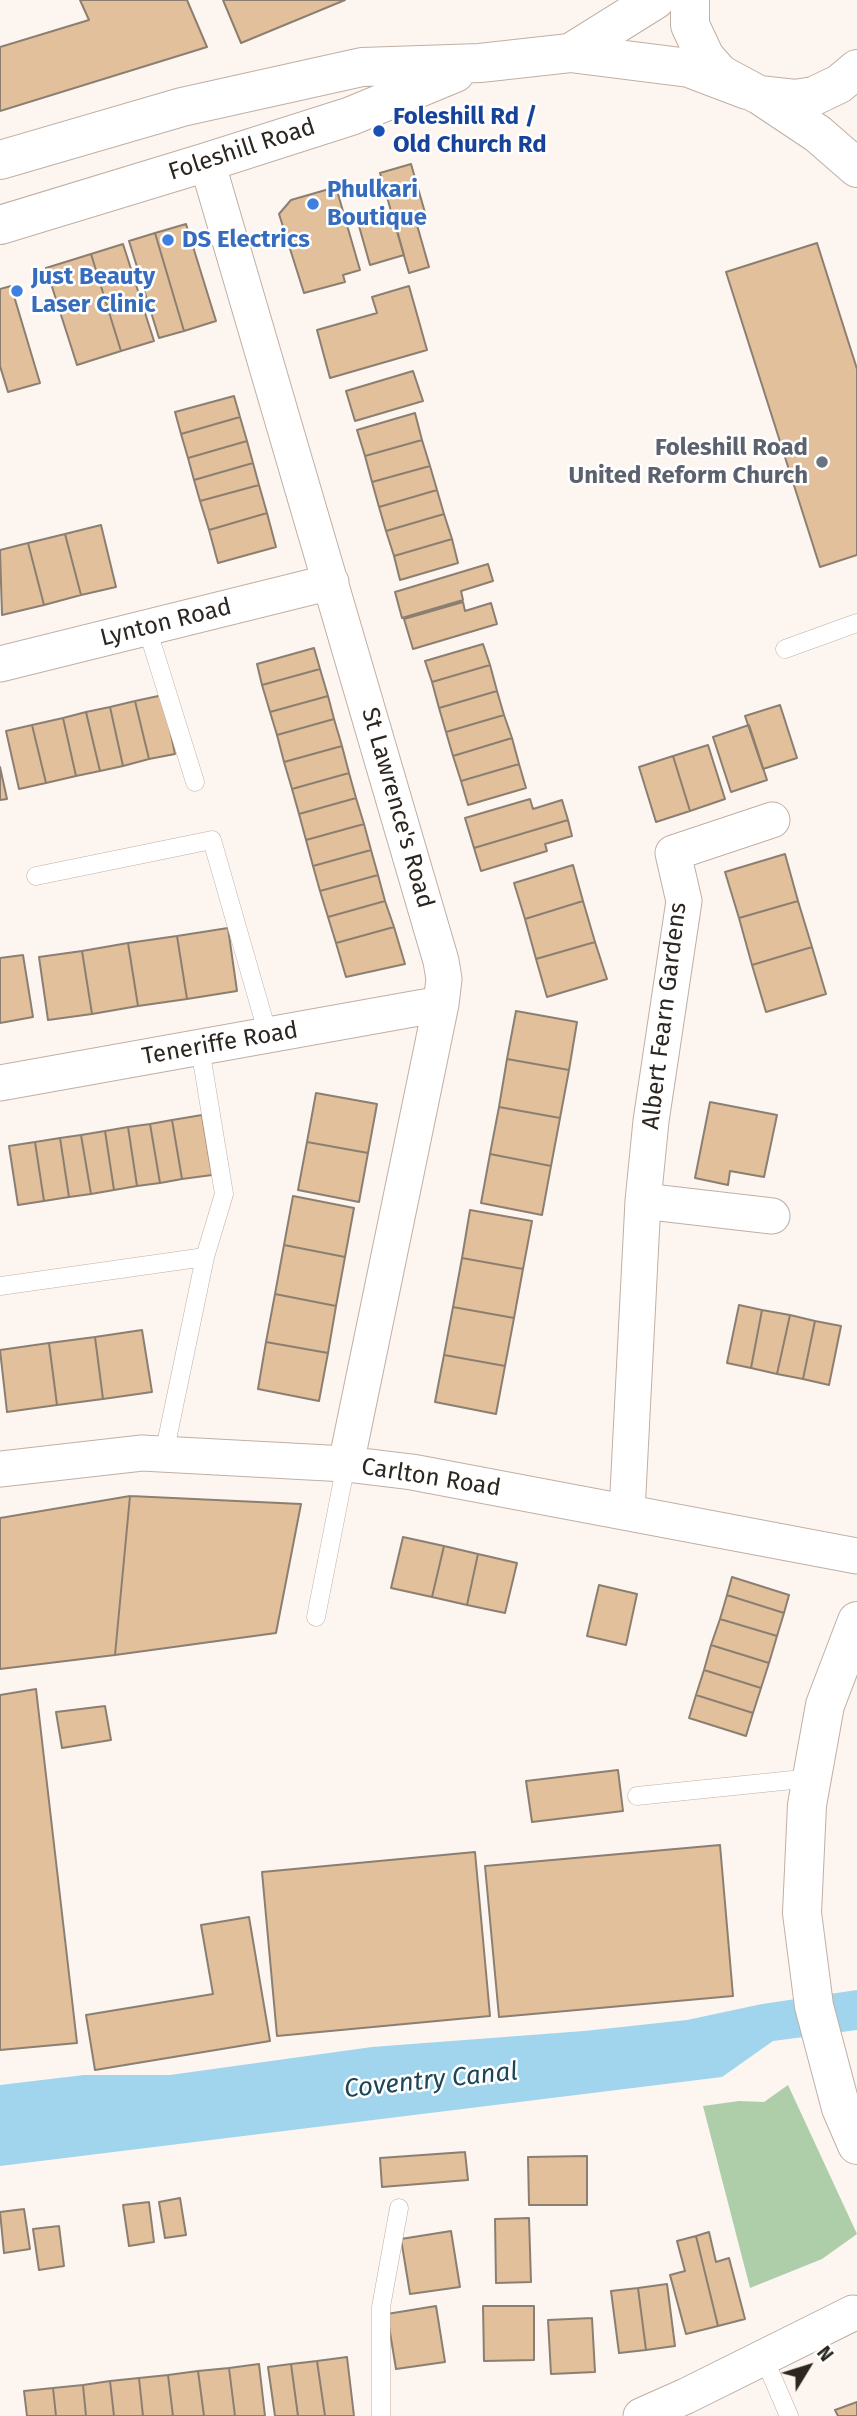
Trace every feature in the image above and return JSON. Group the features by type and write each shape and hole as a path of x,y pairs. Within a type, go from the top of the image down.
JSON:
{"main road":[{"name":"Foleshill Road","path":"570,53 655,0"},
{"path":"690,0 690,25 705,58 720,74 818,134 857,168"},
{"name":"Foleshill Road","path":"0,160 182,107 362,67 480,63 570,53 689,68 753,93"},
{"name":"Foleshill Road","path":"0,225 351,116 480,63"},
{"path":"753,93 795,99 814,96 839,84 857,69"},
{"path":"857,1621 825,1705 807,1805 802,1913 814,2006 841,2108 857,2145"}],"street":[{"name":"St Lawrence's Road","path":"207,162 441,961 444,979 346,1464"},
{"name":"Lynton Road","path":"0,664 331,582"},
{"name":"Albert Fearn Gardens","path":"627,1512 643,1201 651,1121 684,901 673,853 772,820"},
{"name":"Teneriffe Road","path":"0,1083 441,1004"},
{"path":"643,1201 772,1216"},
{"name":"Carlton Road","path":"0,1466 142,1453 346,1464 412,1472 857,1556"},
{"path":"641,2416 853,2313"}],"lane":[{"path":"785,649 857,623"},
{"path":"147,628 195,782"},
{"path":"36,876 212,840 268,1035"},
{"path":"164,1454 205,1257 224,1194 200,1048"},
{"path":"0,1286 205,1257"},
{"path":"316,1617 346,1464"},
{"path":"637,1796 812,1778"},
{"path":"381,2416 381,2307 399,2208"},
{"path":"764,2358 789,2416"}],"green space":[{"path":"788,2085 857,2234 822,2259 750,2288 703,2106 739,2101 764,2102"}],"water":[{"name":"Coventry Canal","path":"857,1990 857,2030 773,2041 722,2077 0,2166 0,2085 84,2075 170,2075 372,2047 584,2031 687,2020 762,2004"}],"building":[{"path":"80,0 187,0 207,47 0,111 0,47 89,20"},
{"path":"223,0 345,0 241,43"},
{"path":"411,164 426,216 415,218 429,267 409,273 380,173"},
{"path":"336,187 360,270 343,275 345,282 304,293 279,214 291,200"},
{"path":"393,216 404,255 370,265 359,226"},
{"path":"186,224 216,321 184,331 155,233"},
{"path":"155,233 184,331 159,338 129,241"},
{"name":"Foleshill Road United Reform Church","path":"817,243 857,369 857,555 820,567 726,272"},
{"path":"123,244 154,341 121,351 91,254"},
{"path":"91,254 121,351 77,365 46,268"},
{"path":"11,286 40,383 8,392 0,366 0,289"},
{"path":"409,286 427,350 330,378 317,330 377,313 372,297"},
{"path":"413,371 423,401 355,421 346,391"},
{"path":"234,396 240,417 181,434 175,412"},
{"path":"415,413 422,440 365,456 357,430"},
{"path":"240,417 247,441 188,458 181,434"},
{"path":"422,440 430,466 372,482 365,456"},
{"path":"247,441 253,463 194,480 188,458"},
{"path":"253,463 259,485 200,501 194,480"},
{"path":"430,466 437,490 379,507 372,482"},
{"path":"259,485 267,513 209,530 200,501"},
{"path":"437,490 444,514 386,531 379,507"},
{"path":"267,513 276,547 218,563 209,530"},
{"path":"444,514 452,539 394,556 386,531"},
{"path":"101,525 116,587 81,595 65,534"},
{"path":"65,534 81,595 44,605 28,543"},
{"path":"452,539 458,563 400,580 394,556"},
{"path":"28,543 44,605 2,615 0,550"},
{"path":"488,564 493,581 461,591 463,600 402,618 395,592"},
{"path":"463,602 465,611 491,603 497,624 413,649 404,619"},
{"path":"483,644 490,665 432,682 425,661"},
{"path":"314,648 320,669 262,685 257,664"},
{"path":"490,665 497,691 439,708 432,682"},
{"path":"320,669 328,696 270,712 262,685"},
{"path":"497,691 504,715 446,732 439,708"},
{"path":"163,695 175,754 149,759 135,701"},
{"path":"328,696 334,719 277,735 270,712"},
{"path":"135,701 149,759 123,766 110,707"},
{"path":"780,705 797,758 763,769 745,716"},
{"path":"110,707 123,766 100,771 86,712"},
{"path":"86,712 100,771 76,776 63,718"},
{"path":"504,715 512,738 453,756 446,732"},
{"path":"63,718 76,776 46,783 32,725"},
{"path":"334,719 342,746 284,762 277,735"},
{"path":"32,725 46,783 19,789 6,731"},
{"path":"749,725 767,780 731,792 713,737"},
{"path":"512,738 519,764 461,781 453,756"},
{"path":"708,745 725,799 690,811 673,756"},
{"path":"342,746 349,773 292,789 284,762"},
{"path":"673,756 690,811 656,822 639,767"},
{"path":"519,764 526,788 468,805 461,781"},
{"path":"0,767 7,799 0,800"},
{"path":"349,773 356,798 299,814 292,789"},
{"path":"356,798 364,824 306,840 299,814"},
{"path":"530,799 533,809 562,800 568,820 474,848 465,818"},
{"path":"568,820 572,836 545,844 547,851 481,871 474,848"},
{"path":"364,824 371,850 313,866 306,840"},
{"path":"371,850 378,875 320,891 313,866"},
{"path":"785,854 798,901 739,918 725,872"},
{"path":"573,865 583,901 525,919 514,883"},
{"path":"378,875 385,901 328,917 320,891"},
{"path":"385,901 394,927 336,943 328,917"},
{"path":"583,901 595,942 536,959 525,919"},
{"path":"798,901 812,947 752,965 739,918"},
{"path":"394,927 405,964 346,977 336,943"},
{"path":"228,928 237,991 187,999 177,936"},
{"path":"177,936 187,999 138,1006 128,943"},
{"path":"595,942 607,979 547,997 536,959"},
{"path":"128,943 138,1006 92,1014 82,951"},
{"path":"812,947 826,994 766,1012 752,965"},
{"path":"82,951 92,1014 48,1020 39,957"},
{"path":"23,955 33,1017 0,1023 0,958"},
{"path":"516,1011 577,1022 569,1070 507,1059"},
{"path":"507,1059 569,1070 560,1118 499,1107"},
{"path":"316,1093 377,1104 368,1153 307,1142"},
{"path":"710,1102 777,1115 764,1177 730,1171 728,1185 695,1178"},
{"path":"499,1107 560,1118 551,1166 490,1154"},
{"path":"202,1115 212,1175 182,1179 172,1120"},
{"path":"172,1120 182,1179 160,1183 150,1124"},
{"path":"150,1124 160,1183 137,1186 128,1127"},
{"path":"128,1127 137,1186 114,1190 105,1131"},
{"path":"105,1131 114,1190 91,1194 81,1135"},
{"path":"81,1135 91,1194 69,1197 60,1138"},
{"path":"60,1138 69,1197 44,1201 35,1142"},
{"path":"35,1142 44,1201 18,1205 9,1146"},
{"path":"307,1142 368,1153 359,1202 298,1190"},
{"path":"490,1154 551,1166 542,1215 481,1203"},
{"path":"293,1196 354,1208 345,1257 284,1245"},
{"path":"470,1210 532,1221 523,1269 462,1258"},
{"path":"284,1245 345,1257 336,1306 275,1294"},
{"path":"462,1258 523,1269 514,1318 453,1307"},
{"path":"275,1294 336,1306 328,1353 266,1342"},
{"path":"739,1305 762,1310 751,1368 727,1363"},
{"path":"453,1307 514,1318 505,1366 444,1355"},
{"path":"762,1310 790,1315 777,1374 751,1368"},
{"path":"790,1315 815,1321 803,1379 777,1374"},
{"path":"815,1321 841,1326 829,1385 803,1379"},
{"path":"142,1330 152,1392 103,1399 95,1337"},
{"path":"95,1337 103,1399 57,1405 49,1343"},
{"path":"266,1342 328,1353 319,1401 258,1389"},
{"path":"49,1343 57,1405 7,1412 0,1350"},
{"path":"444,1355 505,1366 496,1414 435,1402"},
{"path":"130,1496 301,1504 276,1633 115,1655"},
{"path":"130,1496 115,1655 0,1669 0,1518"},
{"path":"403,1537 444,1546 432,1597 391,1588"},
{"path":"444,1546 478,1554 467,1605 432,1597"},
{"path":"478,1554 517,1563 505,1613 467,1605"},
{"path":"732,1577 789,1595 784,1613 727,1595"},
{"path":"599,1585 637,1594 626,1645 587,1636"},
{"path":"727,1595 784,1613 777,1636 720,1619"},
{"path":"720,1619 777,1636 769,1663 711,1645"},
{"path":"711,1645 769,1663 761,1688 704,1670"},
{"path":"704,1670 761,1688 753,1713 696,1695"},
{"path":"36,1689 77,2043 0,2050 0,1695"},
{"path":"696,1695 753,1713 746,1736 689,1718"},
{"path":"105,1706 111,1740 62,1748 56,1712"},
{"path":"618,1770 623,1811 532,1822 526,1781"},
{"path":"720,1845 733,1996 499,2017 485,1866"},
{"path":"475,1852 490,2016 277,2036 262,1872"},
{"path":"249,1917 270,2041 95,2070 86,2015 213,1994 201,1925"},
{"path":"465,2152 468,2180 382,2187 380,2158"},
{"path":"587,2156 587,2205 529,2205 528,2157"},
{"path":"180,2198 186,2235 165,2238 159,2202"},
{"path":"149,2202 154,2242 129,2246 123,2205"},
{"path":"24,2209 30,2249 4,2253 0,2212"},
{"path":"529,2218 531,2282 496,2283 495,2219"},
{"path":"59,2226 64,2266 39,2270 33,2229"},
{"path":"451,2231 460,2287 410,2294 401,2239"},
{"path":"709,2232 716,2262 729,2258 745,2319 718,2326 696,2236"},
{"path":"696,2236 718,2326 686,2334 670,2275 685,2271 677,2241"},
{"path":"667,2284 675,2346 646,2350 638,2288"},
{"path":"638,2288 646,2350 619,2353 611,2291"},
{"path":"436,2306 445,2362 396,2369 387,2314"},
{"path":"483,2306 534,2306 534,2360 484,2361"},
{"path":"592,2318 595,2372 551,2374 548,2320"},
{"path":"347,2357 354,2416 325,2416 317,2361"},
{"path":"317,2361 325,2416 298,2416 291,2364"},
{"path":"259,2364 265,2416 235,2416 229,2368"},
{"path":"291,2364 298,2416 275,2416 268,2367"},
{"path":"229,2368 235,2416 204,2416 198,2371"},
{"path":"198,2371 204,2416 173,2416 168,2375"},
{"path":"168,2375 173,2416 143,2416 139,2378"},
{"path":"139,2378 143,2416 114,2416 110,2381"},
{"path":"110,2381 114,2416 86,2416 83,2385"},
{"path":"83,2385 86,2416 56,2416 53,2388"},
{"path":"53,2388 56,2416 27,2416 24,2391"},
{"path":"857,2402 857,2416 838,2416 835,2410"}],"place":[{"name":"Foleshill Rd / Old Church Rd","path":"379,131"},
{"name":"Phulkari Boutique","path":"313,204"},
{"name":"DS Electrics","path":"168,240"},
{"name":"Just Beauty Laser Clinic","path":"17,291"},
{"name":"Foleshill Road United Reform Church","path":"822,462"}]}
